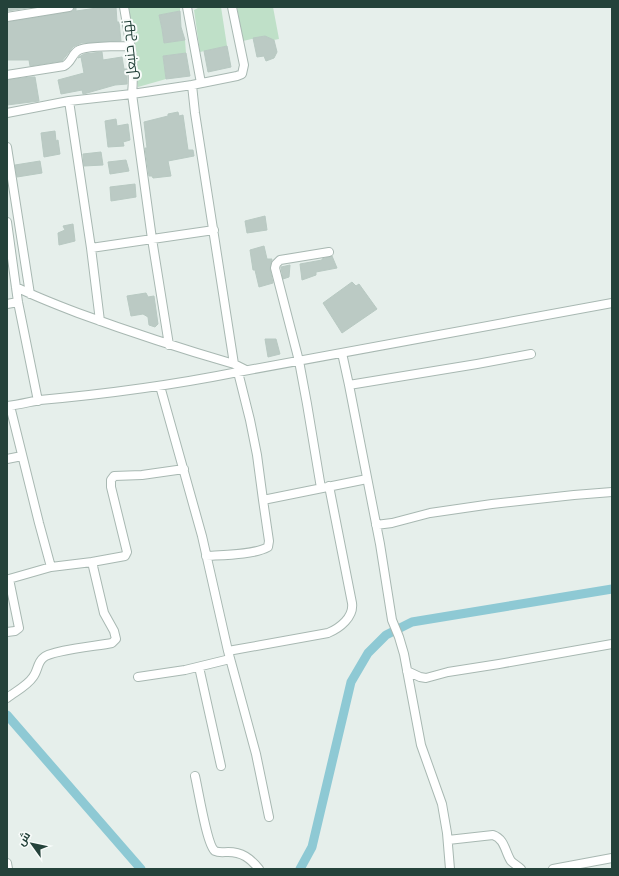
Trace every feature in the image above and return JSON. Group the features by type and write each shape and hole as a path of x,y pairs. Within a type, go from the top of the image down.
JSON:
{"street":[{"path":"7,17 69,7"},
{"name":"نهج حنبعل","path":"124,7 133,73 132,94 152,239 169,346"},
{"path":"187,7 201,83"},
{"path":"7,113 69,101 192,85 242,74 244,66 232,7"},
{"path":"7,75 64,66 70,62 74,53 81,48 130,46"},
{"path":"192,85 195,113 214,230 253,434 269,541 268,547 264,549 244,553 206,556"},
{"path":"69,101 91,248 100,321"},
{"path":"7,147 30,294"},
{"path":"7,222 9,248 18,302 38,401"},
{"path":"91,248 214,230"},
{"path":"138,677 199,667 229,655 328,633 337,629 352,611 352,603 325,487 299,361 276,266 280,260 329,252"},
{"path":"16,287 30,294 100,321 169,346 240,369"},
{"path":"7,304 18,302"},
{"path":"51,567 9,406 194,381 240,369 299,361 612,303"},
{"path":"342,352 376,525 392,620 399,636 421,745 442,804 448,840 450,869"},
{"path":"349,385 531,354"},
{"path":"160,386 202,536 229,655 256,754 269,817"},
{"path":"7,459 22,456"},
{"path":"7,632 15,631 19,628 8,576 51,567 125,556 127,552 111,487 112,478 118,476 142,475 184,469"},
{"path":"263,500 367,479"},
{"path":"376,525 392,523 430,513 492,504 612,492"},
{"path":"9,696 34,677 38,663 44,656 106,645 114,642 116,636 104,613 92,562"},
{"path":"407,671 426,678 448,672 612,644"},
{"path":"199,667 221,766"},
{"path":"196,776 204,821 212,847 220,852 241,853 247,856 259,869"},
{"path":"448,840 493,836 497,837 502,842 506,853 512,862 521,869"},
{"path":"553,869 612,858"},
{"path":"7,863 8,869"}],"green space":[{"path":"126,7 180,7 180,11 159,15 164,43 185,40 186,53 163,56 166,79 138,87"},
{"path":"200,7 221,7 227,46 200,52 194,10"},
{"path":"237,7 273,7 279,39 274,40 264,36 243,41"}],"building":[{"path":"7,7 34,7 7,11"},
{"path":"74,7 76,7 76,11 116,7 121,41 81,43 73,47 62,61 30,66 29,60 7,60 7,22 70,12 73,11"},
{"path":"180,11 181,27 185,40 164,43 159,15"},
{"path":"265,36 274,40 277,52 274,58 266,61 264,56 257,57 253,38"},
{"path":"227,46 231,67 208,72 204,51"},
{"path":"102,52 103,60 122,57 124,69 127,69 127,84 115,85 83,94 82,90 61,94 58,80 84,73 81,57 78,58 84,54"},
{"path":"186,53 190,76 166,79 163,56"},
{"path":"35,77 39,101 7,105 7,80"},
{"path":"178,112 179,116 183,115 188,150 193,150 194,156 168,161 171,176 153,178 152,176 149,176 145,148 147,148 144,122"},
{"path":"116,119 117,126 128,124 130,140 123,142 124,146 108,147 105,121"},
{"path":"55,131 60,154 44,157 41,133"},
{"path":"101,152 103,165 84,166 83,154"},
{"path":"126,160 129,171 110,174 108,162"},
{"path":"40,161 42,173 17,177 15,165"},
{"path":"135,184 136,197 111,201 110,187"},
{"path":"265,216 267,230 247,233 245,221"},
{"path":"73,224 75,241 59,245 58,233 65,230 63,226"},
{"path":"264,246 267,259 272,259 270,269 273,283 259,287 255,270 253,270 250,250"},
{"path":"332,256 337,268 316,272 316,275 302,280 300,264 322,260"},
{"path":"290,265 289,277 283,279 281,267"},
{"path":"352,282 356,286 359,284 377,309 342,333 323,303"},
{"path":"146,293 148,297 154,296 158,324 155,327 149,325 148,317 143,314 131,316 127,296"},
{"path":"265,339 276,339 280,354 268,357"}],"waterway":[{"path":"300,869 312,847 351,682 368,653 386,635 412,622 612,589"},
{"path":"7,715 141,869"}]}
